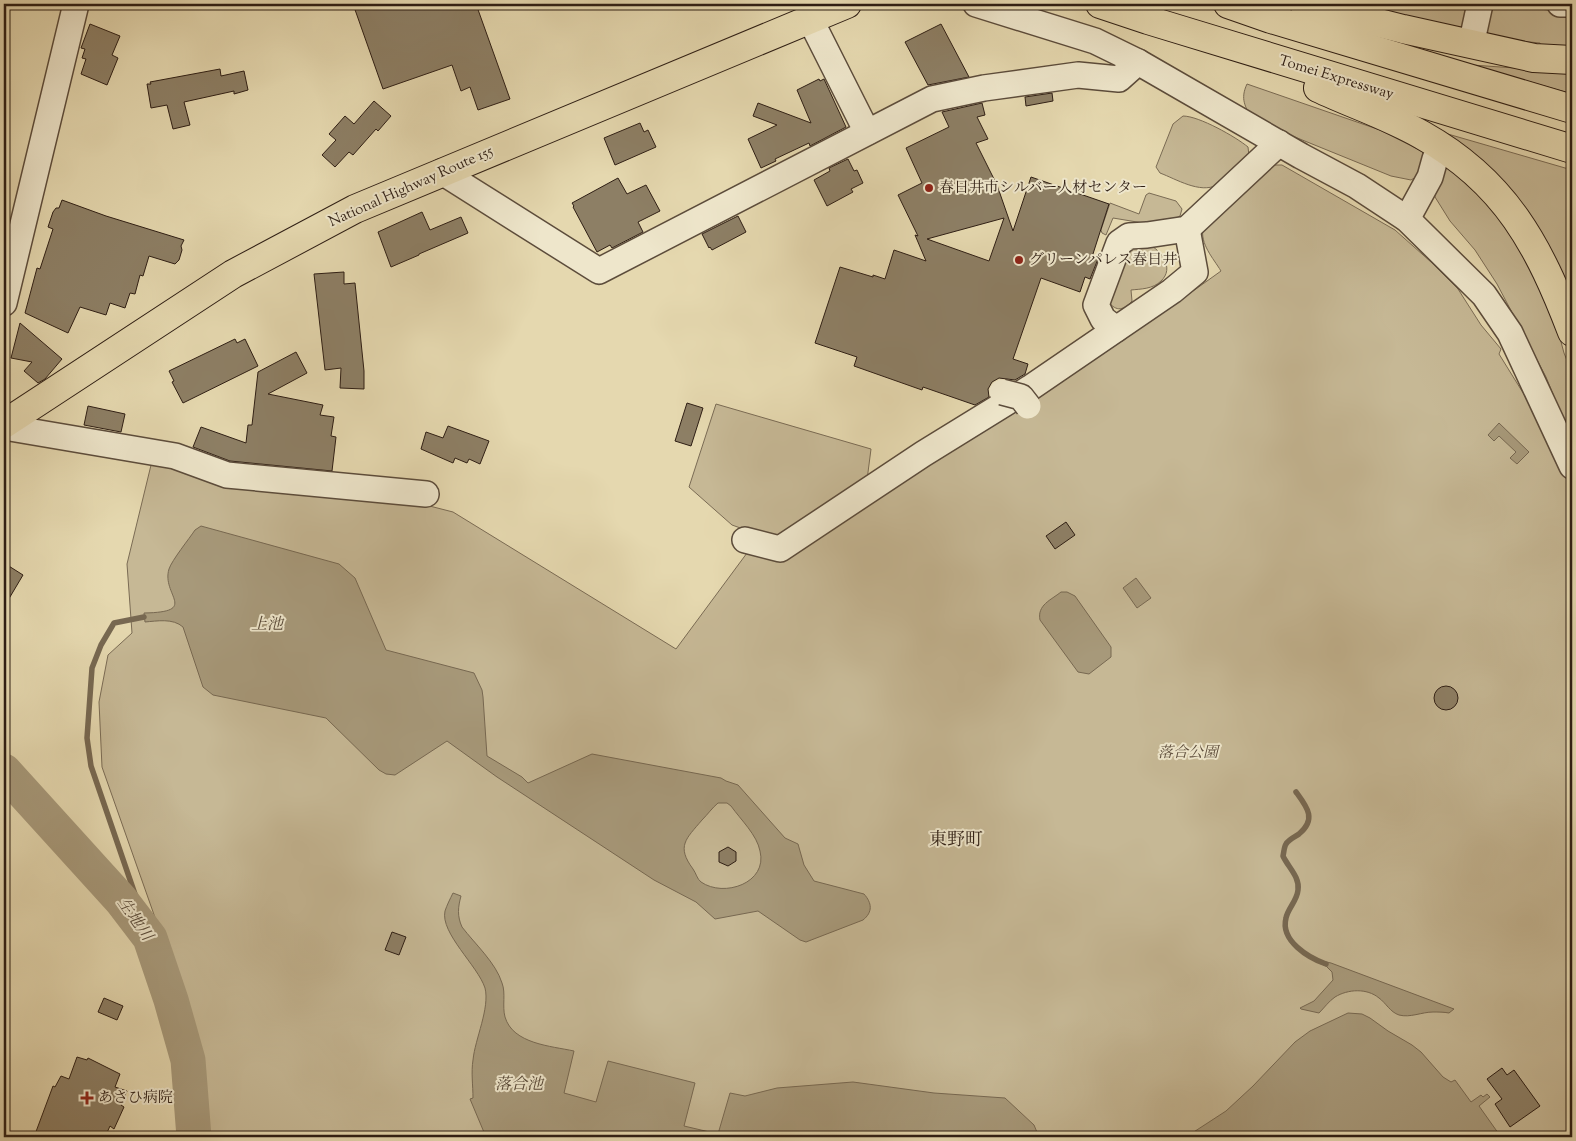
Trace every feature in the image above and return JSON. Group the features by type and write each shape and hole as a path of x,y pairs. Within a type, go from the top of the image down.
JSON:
{"highway":[{"name":"National Highway Route 155","path":"4,426 233,274 355,209 847,4"},
{"name":"Tomei Expressway","path":"1100,4 1260,55 1572,149"},
{"path":"1228,4 1572,109"},
{"path":"1304,4 1403,29 1534,58 1572,60"},
{"path":"1260,55 1320,88 1422,135 1452,154 1480,177 1502,199 1522,226 1550,278 1572,332"}],"street":[{"path":"976,4 1095,42 1138,62 1279,144 1357,186 1407,218 1484,294 1510,333 1572,466"},
{"path":"1473,36 1480,4"},
{"path":"1560,4 1572,4"},
{"path":"4,303 74,5"},
{"path":"810,19 867,132"},
{"path":"442,172 599,271 932,99 984,88 1078,75 1118,78 1138,62"},
{"path":"1116,329 1103,319 1096,305 1119,243 1129,236 1186,229 1279,144"},
{"path":"1407,218 1430,176 1435,159"},
{"path":"745,540 780,549 923,454 1030,388 1172,291 1195,272 1186,229"},
{"path":"1002,392 1021,397 1028,406"},
{"path":"4,426 175,456 227,475 426,494"}],"green space":[{"path":"1349,4 1464,4 1468,8 1466,35"},
{"path":"1504,6 1572,12 1572,52 1542,50 1540,43 1478,37 1485,16 1492,10"},
{"path":"1472,65 1572,72 1572,94"},
{"path":"1247,84 1380,130 1429,155 1426,171 1411,180 1391,176 1253,120 1244,103"},
{"path":"1183,116 1198,119 1235,138 1248,147 1249,156 1225,179 1217,185 1210,187 1203,188 1188,185 1160,173 1156,167 1173,124"},
{"path":"1434,130 1572,170 1572,306"},
{"path":"1440,162 1469,185 1496,212 1522,250 1557,327 1572,373 1572,441 1546,377 1497,284 1475,250 1450,221 1435,197 1434,184"},
{"name":"落合公園","path":"1272,165 1282,165 1395,230 1458,289 1481,325 1501,349 1499,354 1525,396 1572,490 1572,1137 209,1137 207,1112 195,1042 177,980 102,767 99,702 108,655 132,633 127,564 152,461 414,502 453,512 676,649 747,553 780,554 948,452 1058,382 1221,271 1205,245 1203,228"},
{"path":"1149,193 1176,201 1182,209 1180,216 1161,226 1113,218 1106,235 1102,233 1101,230 1110,203 1139,214 1146,195"},
{"path":"1148,244 1157,250 1165,260 1167,271 1165,276 1154,286 1131,290 1132,301 1125,307 1116,308 1107,300 1125,249"},
{"path":"716,404 871,449 867,480 774,540 732,525 689,487"}],"water":[{"path":"1499,423 1529,452 1517,464 1510,458 1516,452 1499,436 1494,441 1488,435"},
{"name":"上池","path":"201,526 339,564 355,578 386,650 474,673 482,690 487,756 522,777 528,783 592,754 721,778 738,785 785,838 798,844 804,865 814,881 864,894 869,901 870,911 863,920 806,942 800,940 758,911 715,919 696,902 654,880 497,777 447,741 395,775 386,774 379,770 326,718 213,695 203,687 183,627 170,621 145,622 144,613 161,612 170,609 174,605 175,600 168,578 169,569 195,530","holes":["718,803 727,803 756,839 761,862 757,872 751,879 742,884 732,888 710,887 700,881 688,861 685,854 685,843 691,832"]},
{"path":"1136,578 1151,598 1137,608 1123,588"},
{"path":"1061,592 1067,592 1075,596 1111,647 1111,657 1089,674 1078,672 1040,620 1043,607 1049,600"},
{"name":"落合池","path":"453,893 461,896 458,912 462,927 490,961 499,976 503,987 505,1017 509,1026 516,1033 534,1042 574,1051 564,1093 596,1102 608,1061 695,1083 684,1126 718,1134 730,1093 745,1096 777,1088 853,1082 934,1093 1005,1098 1034,1125 1039,1137 486,1137 470,1099 473,1098 472,1065 474,1052 486,1005 485,988 448,929 445,911"},
{"path":"1318,960 1331,963 1454,1009 1449,1013 1433,1012 1407,1016 1399,1015 1393,1012 1382,1000 1369,992 1351,991 1335,997 1319,1013 1301,1009 1314,1001 1333,980 1332,972 1326,966 1319,963"},
{"path":"1348,1013 1362,1014 1370,1018 1412,1045 1421,1052 1443,1077 1451,1082 1455,1080 1471,1102 1481,1095 1483,1097 1487,1094 1490,1097 1479,1106 1501,1137 1186,1137 1226,1111 1295,1042 1310,1031"}],"building":[{"path":"353,4 476,4 510,99 478,110 470,87 461,91 452,65 383,89"},
{"path":"90,24 120,36 112,55 118,58 107,85 81,74 86,59 82,58 85,49 81,48"},
{"path":"941,24 969,77 928,85 905,42"},
{"path":"220,69 221,76 244,71 248,90 234,94 234,91 184,102 190,125 173,129 167,105 151,108 147,84 151,84 150,82"},
{"path":"819,79 820,81 824,79 846,127 810,146 809,143 775,159 776,161 761,168 748,139 777,125 753,116 758,103 811,123 797,90"},
{"path":"1052,93 1053,101 1026,106 1025,97"},
{"path":"374,101 391,116 378,131 376,129 353,155 349,152 335,167 322,155 336,140 329,134 345,116 354,124"},
{"path":"982,103 985,115 977,117 988,139 976,143 997,185 1013,231 1031,177 1109,204 1092,257 1098,259 1090,279 1085,277 1080,292 1041,278 1013,359 1028,364 1025,374 1015,380 999,378 992,382 988,389 989,397 975,405 923,387 922,390 854,366 857,357 815,343 840,267 885,279 894,250 926,261 915,235 918,236 898,195 922,183 906,148 949,127 942,112","holes":["1004,218 989,261 927,239"]},
{"path":"640,123 644,132 648,130 656,147 615,165 604,138"},
{"path":"848,159 854,171 857,170 863,183 851,189 853,192 827,206 814,180 830,171 829,168"},
{"path":"618,178 627,194 646,185 660,211 638,222 643,232 612,248 610,245 597,252 572,203"},
{"path":"62,200 184,240 179,260 175,264 149,256 143,276 140,275 135,294 130,293 125,308 110,303 106,315 80,307 68,333 25,313 37,268 40,269 53,229 48,227 53,212 56,208 59,208"},
{"path":"422,212 430,230 461,217 468,233 391,267 378,232"},
{"path":"738,216 746,232 712,250 709,248 702,234"},
{"path":"344,272 344,284 355,283 364,371 364,389 340,388 341,368 325,370 314,274"},
{"path":"20,323 62,359 45,379 38,383 24,371 32,362 11,358"},
{"path":"235,339 237,343 245,339 258,366 183,403 172,382 174,381 169,371"},
{"path":"296,352 307,373 268,394 323,405 320,415 334,417 331,436 336,437 332,471 230,461 193,447 201,427 246,443 248,425 252,425 258,372"},
{"path":"687,403 703,408 691,446 675,441"},
{"path":"88,406 125,414 121,432 84,425"},
{"path":"448,426 489,441 480,464 469,459 467,463 455,458 453,463 421,449 426,432 443,438"},
{"path":"1066,522 1075,535 1055,549 1046,536"},
{"path":"4,563 23,575 4,607"},
{"path":"1446,686 1454,690 1458,698 1454,706 1446,710 1438,706 1434,698 1438,690"},
{"path":"728,847 736,852 736,861 728,866 719,862 719,852"},
{"path":"392,932 406,937 399,955 385,950"},
{"path":"104,998 123,1006 117,1020 98,1012"},
{"name":"あさひ病院","path":"77,1057 87,1060 88,1058 120,1074 115,1087 127,1091 121,1105 124,1107 114,1129 110,1126 105,1137 34,1137 53,1086 55,1087 61,1076 69,1079"},
{"path":"1502,1068 1507,1075 1514,1070 1540,1106 1510,1127 1495,1104 1502,1099 1487,1079"}],"waterway":[{"path":"144,617 114,623 101,645 92,668 87,738 91,766 150,938"},
{"name":"生地川","path":"4,771 121,900 150,938 171,1000 188,1060 194,1137"},
{"path":"1296,792 1307,808 1309,818 1304,829 1289,841 1284,848 1283,856 1298,885 1296,898 1287,914 1285,926 1287,934 1297,947 1312,958 1326,964"}],"tunnel":[{"path":"1435,159 1473,36"}],"place":[{"name":"春日井市シルバー人材センター","path":"929,188"},
{"name":"グリーンパレス春日井","path":"1019,260"},
{"name":"あさひ病院","path":"87,1098"}],"district":[{"name":"東野町","path":"956,841"}]}
